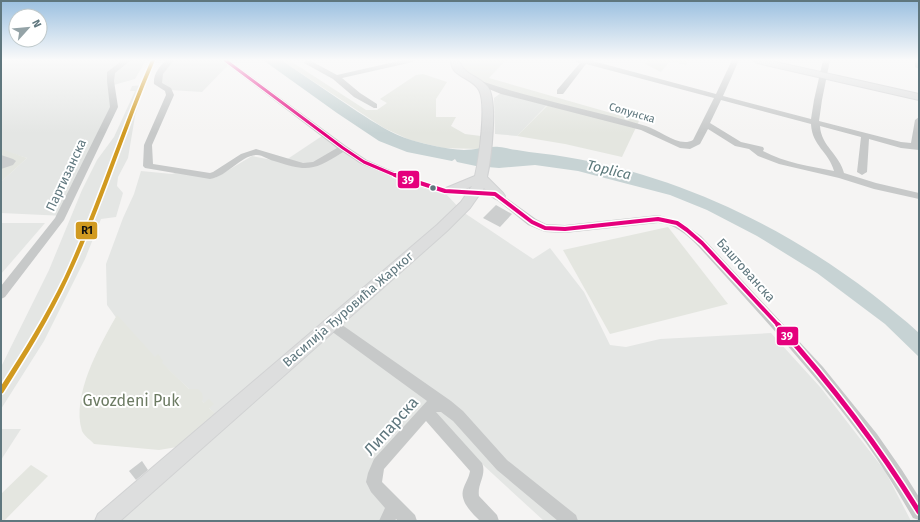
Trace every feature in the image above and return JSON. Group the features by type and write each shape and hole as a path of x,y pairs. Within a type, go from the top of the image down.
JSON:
{"main road":[{"path":"479,84 486,95"},
{"path":"864,84 919,97"},
{"name":"Василија Ђуровића Жарког","path":"105,521 459,211 474,193 482,177 486,132 486,95"},
{"path":"448,191 482,177 499,196"},
{"path":"448,191 458,198 460,203 459,211"}],"street":[{"name":"Партизанска","path":"1,294 50,234 71,198 91,152 114,107 114,97 110,84"},
{"path":"159,84 168,90 170,95 148,145 148,166 210,176 216,175 244,156 256,152 298,167 309,168 343,148"},
{"name":"Баштованска","path":"258,84 364,162 420,184 448,191 491,193 499,196 532,222 546,228 565,229 658,219 674,222 688,230 834,389 874,442 919,512"},
{"path":"344,84 374,106"},
{"name":"Солунска","path":"482,84 504,92 644,128 685,146 692,146 696,143 704,124"},
{"path":"560,92 566,84"},
{"path":"675,84 901,145 917,147 919,120"},
{"path":"724,84 713,110 704,124 735,143 765,150"},
{"path":"822,84 814,121 816,136 837,163 840,175"},
{"path":"486,95 504,92"},
{"path":"862,172 866,135"},
{"path":"753,148 768,156 790,164 840,175 882,188 919,196"},
{"path":"331,324 439,406 458,416 502,465 570,521"},
{"path":"439,406 429,413 477,468 478,472 470,490 470,497 491,521"},
{"name":"Липарска","path":"409,521 376,487 374,478 376,468 383,458 439,406"},
{"path":"387,521 394,506"}],"shaded area":[{"path":"1,84 116,84 110,86 113,104 65,216 1,213 1,182 27,158 1,150"},
{"path":"162,84 209,84 202,92 170,90"},
{"path":"144,85 135,116 128,158 118,177 117,186 123,193 116,217 101,219 85,259 44,341 1,409 1,367 49,270 82,190 97,160 114,137 135,91 130,91 132,86"},
{"path":"501,93 548,104 517,136 495,134 494,98"},
{"path":"322,136 355,160 371,168 422,188 446,194 463,212 533,259 550,248 584,292 610,345 626,347 660,339 771,333 821,388 885,471 911,521 544,521 432,418 415,425 382,470 373,487 386,503 390,521 119,521 227,425 128,334 107,305 106,264 123,218 134,194 141,171 172,174 178,172 215,178 252,156 283,162"},
{"path":"1,223 45,223 1,274"},
{"path":"1,429 21,429 1,460"}],"green space":[{"path":"318,84 327,84 366,110 377,110 387,103 380,99 402,84 445,84 436,99 436,117 456,117 451,126 465,134 481,136 479,149 443,148 410,140 384,128"},
{"path":"488,84 511,84 639,121 622,157 565,144 517,136 550,103"},
{"path":"1,149 27,158 1,182"},
{"path":"668,227 728,304 610,334 563,250"},
{"name":"Gvozdeni Puk","path":"117,315 155,357 158,354 163,361 162,363 189,389 198,389 202,393 202,401 204,403 209,399 214,404 209,408 219,417 177,447 159,450 94,444 84,435 82,431 80,402 84,386 96,355"},
{"path":"31,465 48,476 4,521 1,521 1,494"}],"water":[{"name":"Toplica","path":"297,84 316,84 348,106 390,131 404,138 424,144 464,150 501,147 560,156 607,165 648,176 688,190 765,226 802,246 838,269 872,294 919,333 919,357 885,324 817,273 757,236 707,210 670,195 578,171 535,165 499,168 476,166 457,162 455,159 452,161 407,152 379,141"}],"building":[{"path":"1,155 16,161 13,165 1,169"},
{"path":"496,205 512,214 500,227 483,218"},
{"path":"142,461 148,470 136,480 129,471"}],"transit line":[{"name":"R1","path":"1,391 40,328 74,261 85,236 142,84"},
{"name":"39","path":"258,84 364,162 420,184 445,191 495,194 532,222 545,228 565,229 658,219 665,219 682,226 702,243 761,307 846,405 897,475 919,512"}]}
